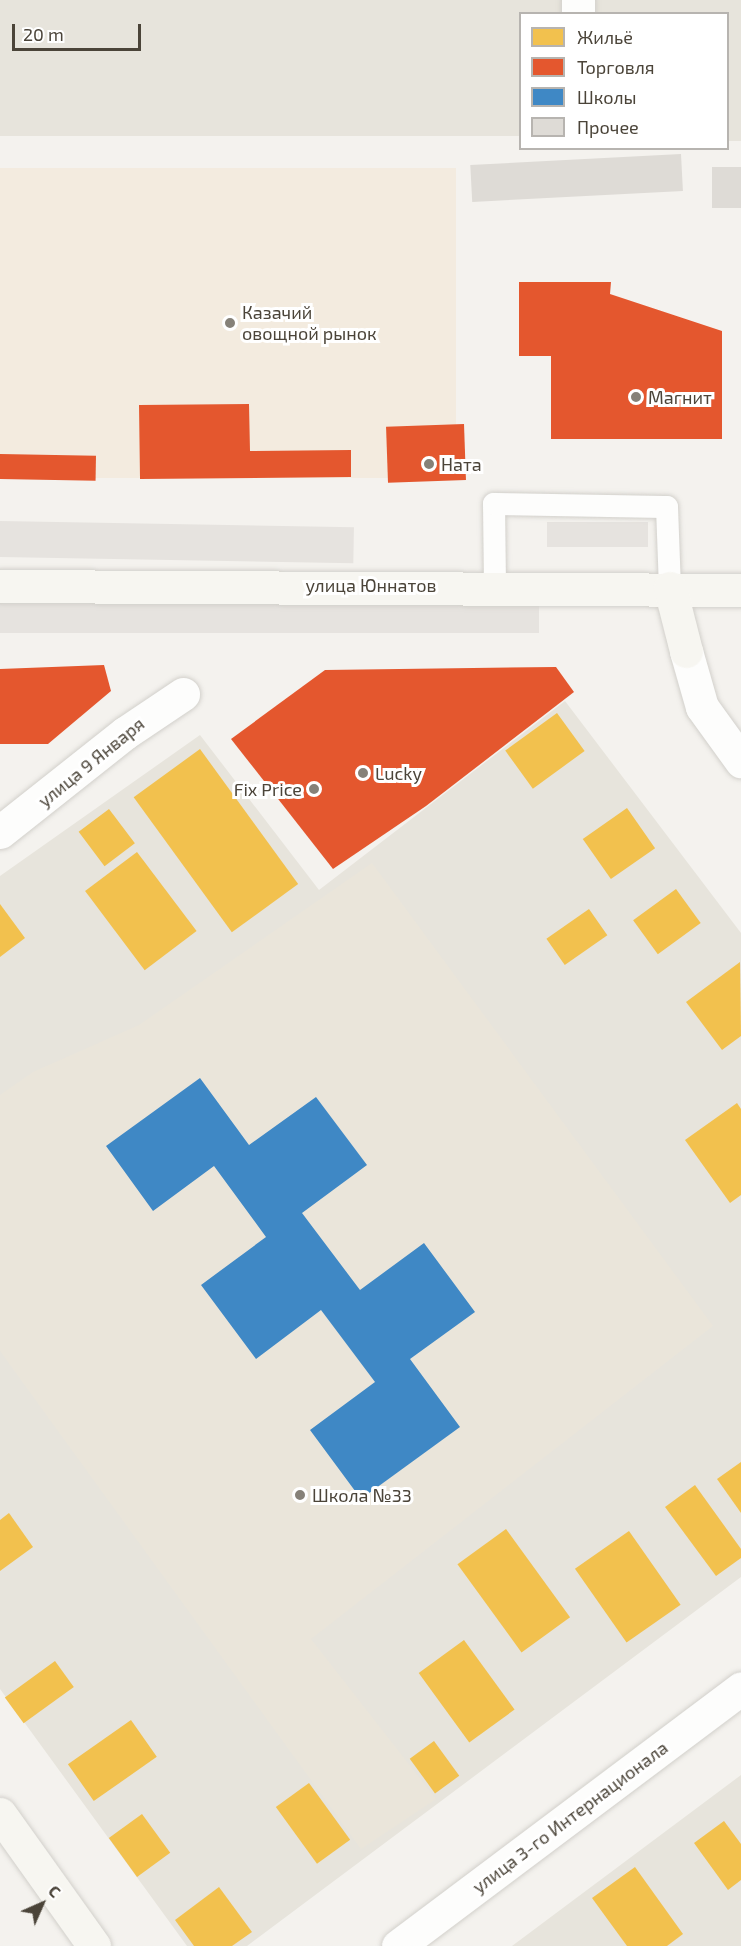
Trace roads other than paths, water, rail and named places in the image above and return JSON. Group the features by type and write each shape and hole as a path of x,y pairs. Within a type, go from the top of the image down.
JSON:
{"street":[{"name":"улица Юннатов","path":"0,586 495,585 741,590"},
{"path":"670,588 702,707 741,761"},
{"name":"улица 9 Января","path":"0,832 125,733 183,694"},
{"name":"улица 3-го Интернационала","path":"398,1946 741,1688"},
{"path":"0,1814 94,1946"}],"lane":[{"path":"495,585 494,504 621,506 667,507 670,588"}],"place":[{"name":"Казачий овощной рынок","path":"230,323"},
{"name":"Магнит","path":"636,397"},
{"name":"Ната","path":"429,464"},
{"name":"Lucky","path":"363,773"},
{"name":"Fix Price","path":"314,789"},
{"name":"Школа №33","path":"300,1495"}]}
